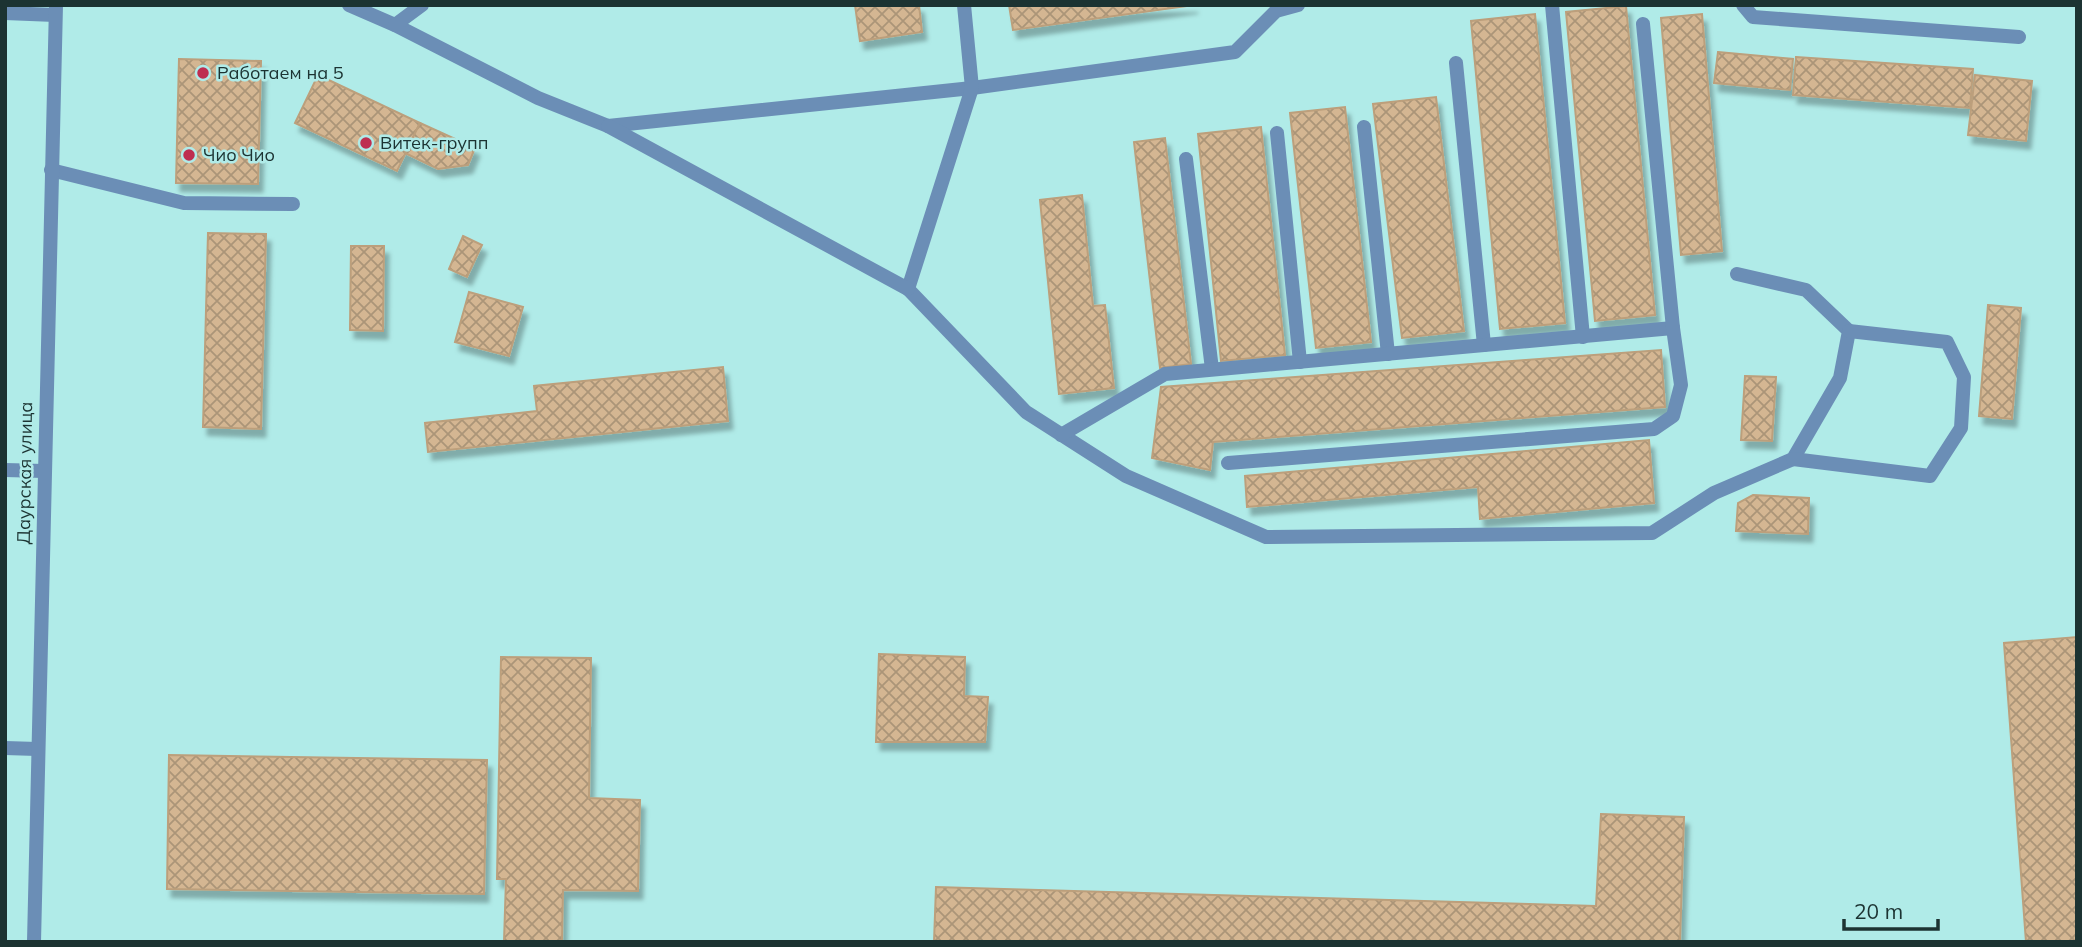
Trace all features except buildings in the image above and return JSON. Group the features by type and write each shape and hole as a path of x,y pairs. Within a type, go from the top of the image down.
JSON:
{"street":[{"path":"349,5 395,25 538,98 608,126 908,289 1026,412 1126,476 1266,537 1652,533 1714,493 1793,459 1930,476 1961,428 1965,377 1947,342 1849,331 1806,290 1737,275"},
{"path":"395,25 422,5"},
{"path":"908,289 972,88 964,5"},
{"path":"608,126 972,88 1235,52 1276,11 1298,5"},
{"path":"1552,5 1583,337"},
{"path":"1743,5 1754,17 2019,37"},
{"path":"5,13 55,10"},
{"name":"Даурская улица","path":"34,942 55,10"},
{"path":"1228,463 1654,429 1673,416 1681,385 1643,24"},
{"path":"1456,63 1483,345"},
{"path":"1364,127 1388,354"},
{"path":"1277,134 1300,362"},
{"path":"1186,159 1212,369"},
{"path":"51,170 184,203 293,204"},
{"path":"1061,435 1165,374 1673,328"},
{"path":"1793,459 1840,378 1849,331"},
{"path":"5,470 44,471"},
{"path":"5,748 37,749"}],"place":[{"name":"Работаем на 5","path":"203,73"},
{"name":"Витек-групп","path":"366,143"},
{"name":"Чио Чио","path":"189,155"}]}
